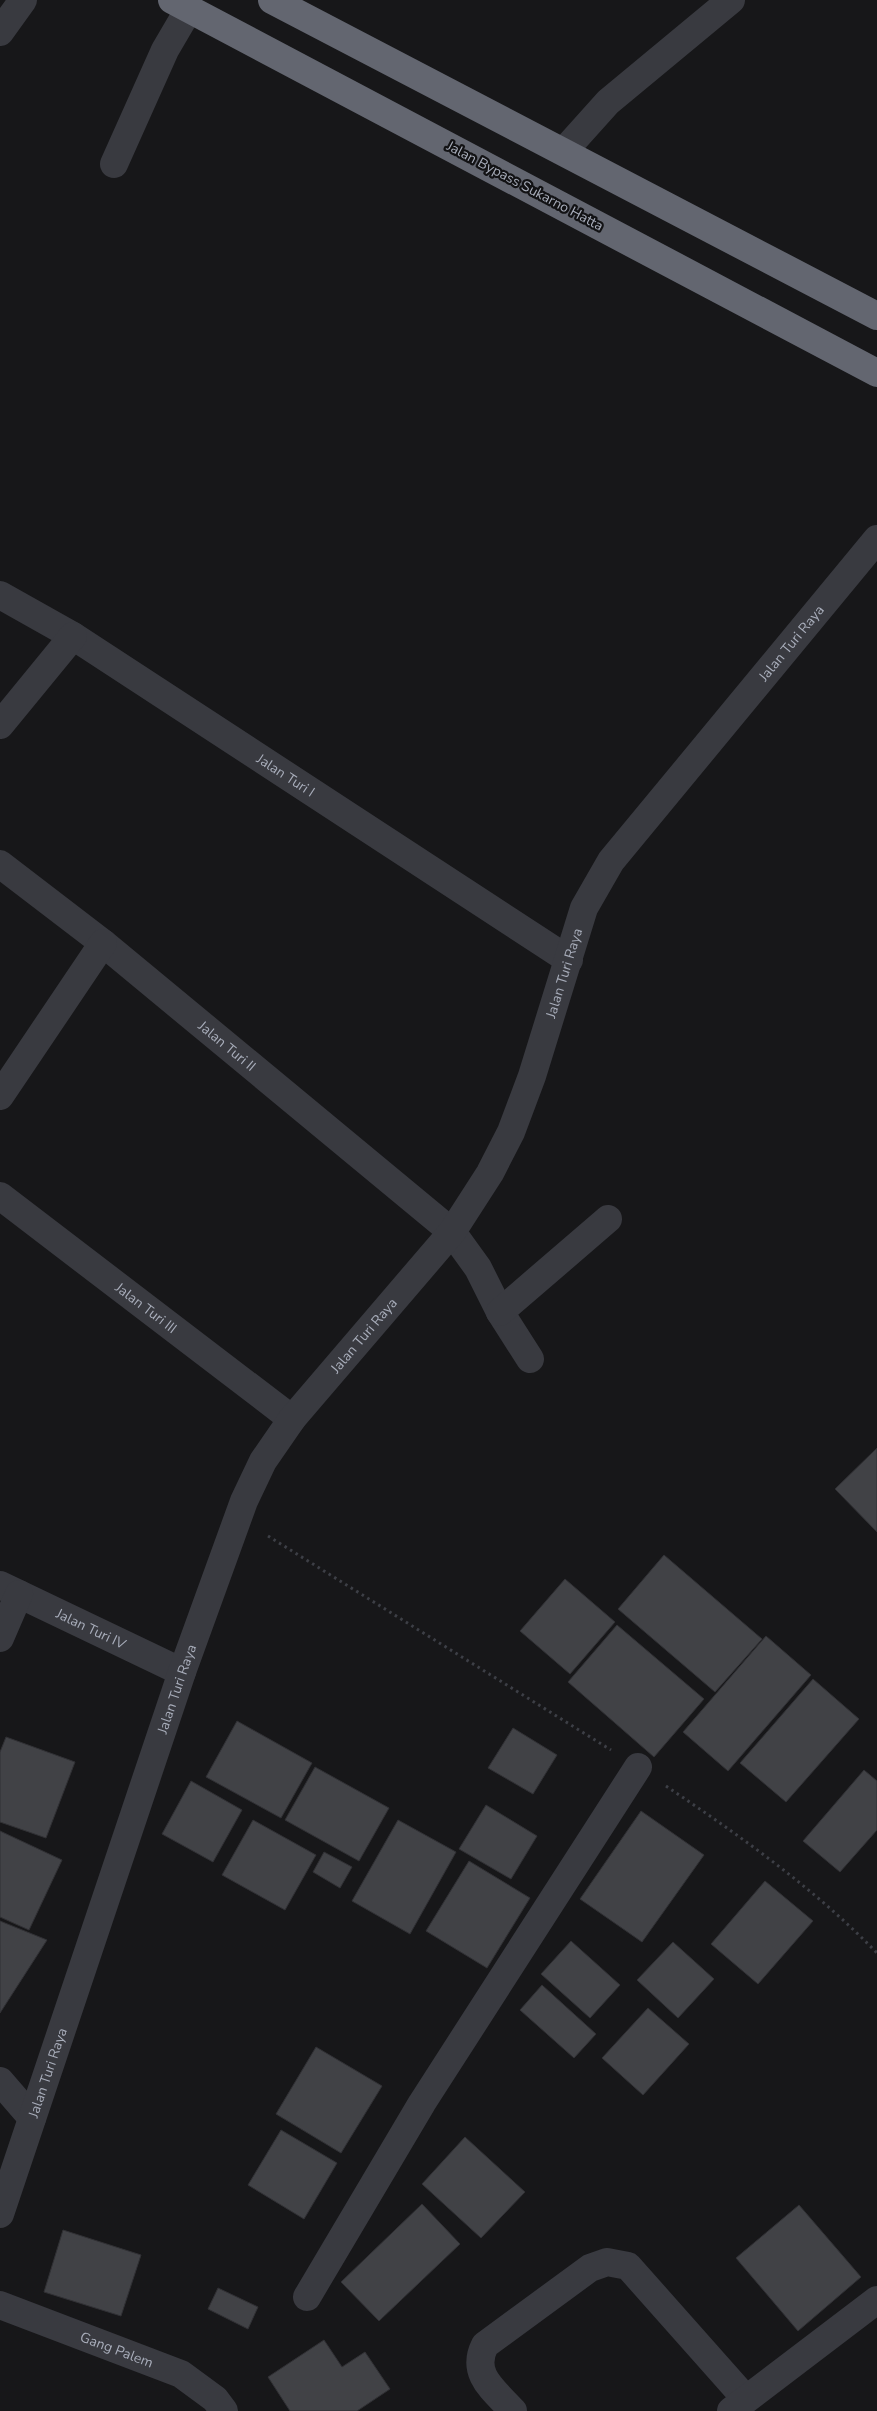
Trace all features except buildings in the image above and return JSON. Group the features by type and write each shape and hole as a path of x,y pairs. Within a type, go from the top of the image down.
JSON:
{"highway":[{"path":"272,0 877,316"},
{"name":"Jalan Bypass Sukarno Hatta","path":"181,5 877,373"}],"street":[{"path":"0,32 23,0"},
{"path":"564,151 608,102 731,0"},
{"path":"114,164 165,50 181,5"},
{"name":"Jalan Turi Raya","path":"0,2214 182,1672 237,1517 263,1462 292,1419 452,1232 490,1172 511,1132 532,1076 584,908 611,861 877,540"},
{"name":"Jalan Turi I","path":"0,595 73,636 569,960"},
{"path":"0,725 73,636"},
{"name":"Jalan Turi II","path":"0,864 103,943 452,1232 478,1268 500,1312 530,1360"},
{"path":"0,1096 103,943"},
{"name":"Jalan Turi III","path":"0,1196 292,1419"},
{"path":"500,1312 608,1219"},
{"path":"0,1638 10,1590"},
{"name":"Jalan Turi IV","path":"10,1590 182,1672"},
{"path":"307,2297 422,2103 638,1767"},
{"path":"0,2080 32,2118"},
{"path":"513,2411 480,2370 480,2357 485,2344 590,2268 607,2262 628,2266 738,2405 877,2300"},
{"name":"Gang Palem","path":"0,2305 180,2374 215,2399 224,2411"}],"path":[{"path":"237,1517 638,1767 730,1829 845,1920 877,1952"}]}
